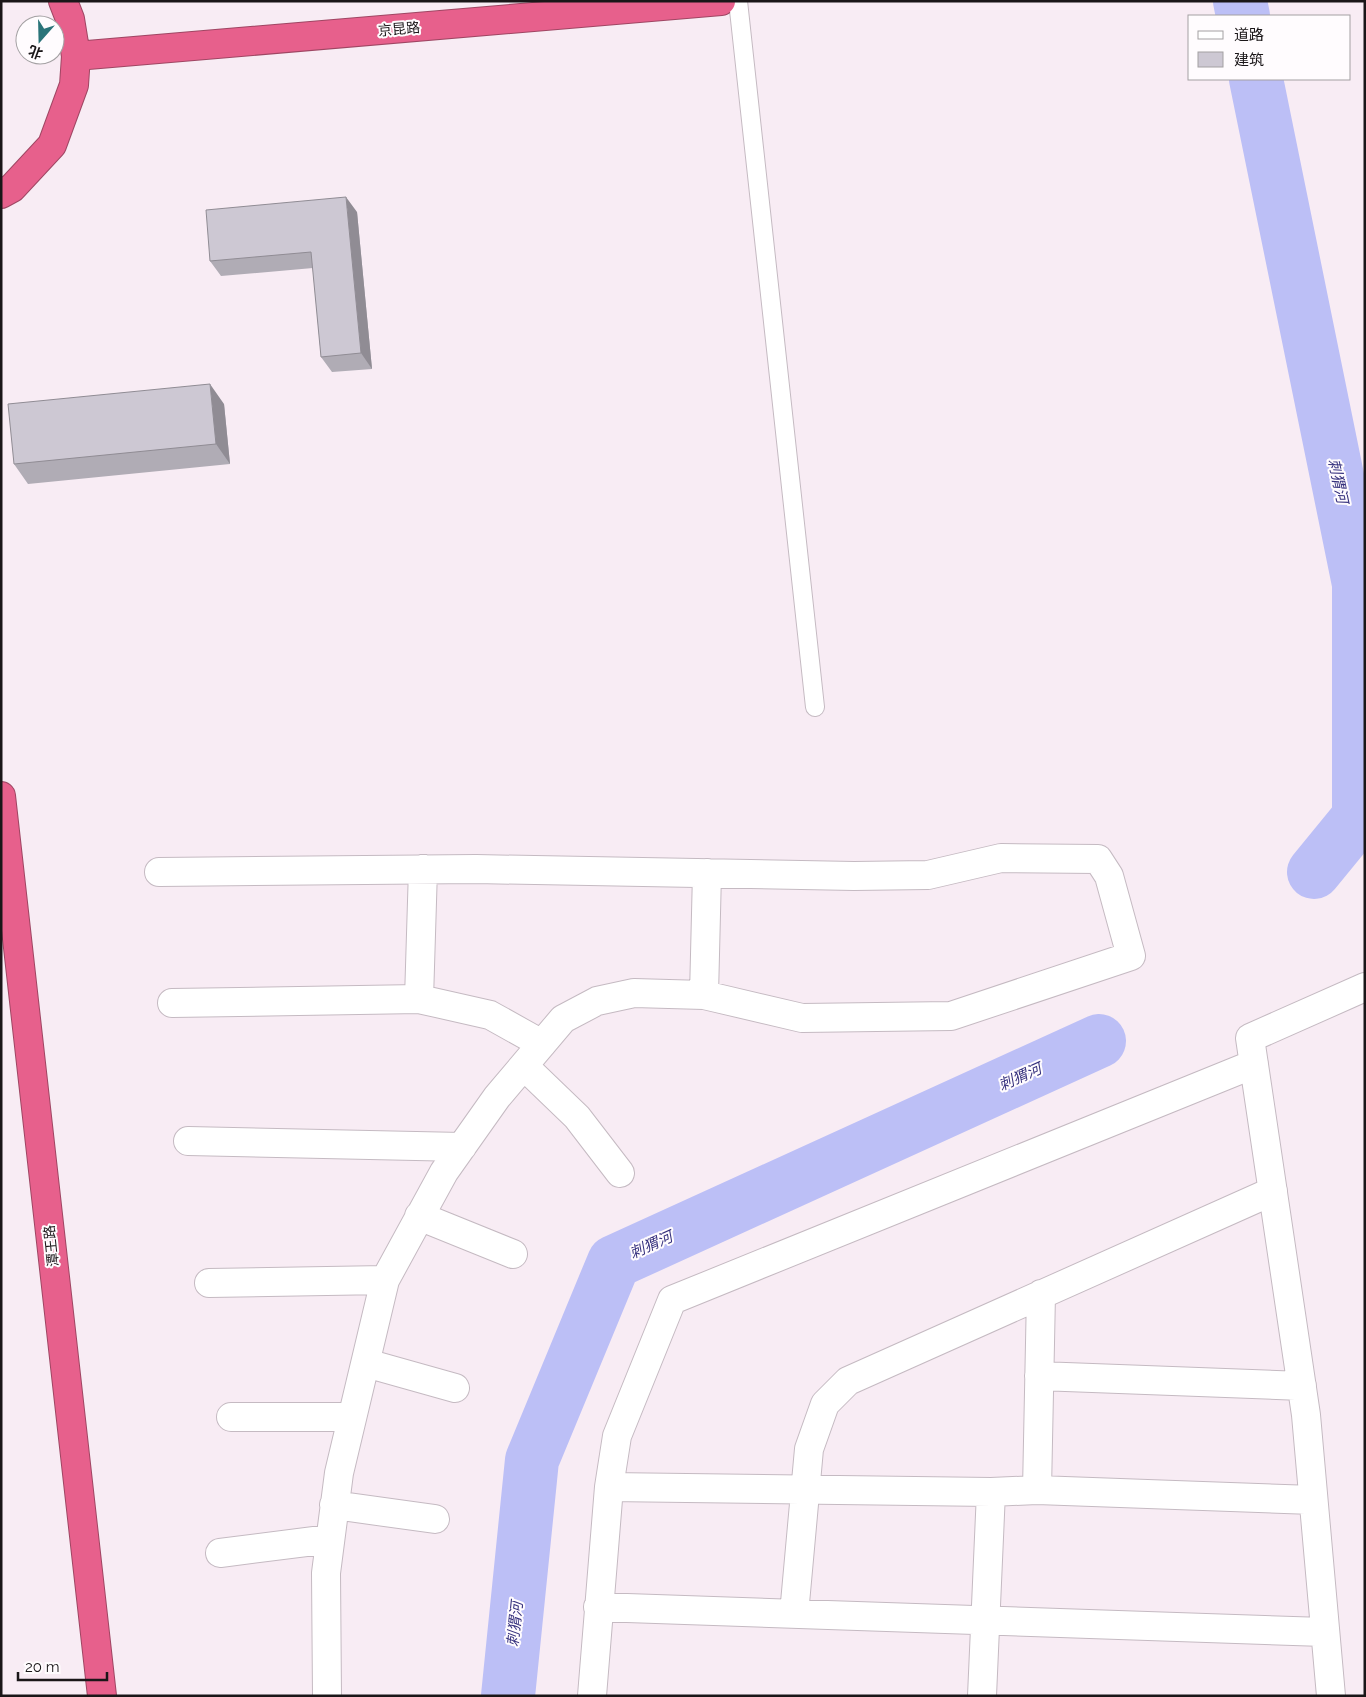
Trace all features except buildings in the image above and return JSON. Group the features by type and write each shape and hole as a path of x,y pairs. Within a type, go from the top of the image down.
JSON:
{"highway":[{"path":"1,194 12,188 52,145 74,85 76,56 70,19 63,1"},
{"name":"京昆路","path":"76,56 721,1"},
{"name":"潭王路","path":"1,796 102,1696"}],"street":[{"path":"159,872 423,869 854,876 928,875 1001,858 1098,859 1110,876 1131,956 952,1016 802,1018 704,995 634,993 597,1001 563,1019 497,1097 444,1172 385,1280 339,1473 334,1505 326,1573 327,1696"},
{"path":"419,999 423,869"},
{"path":"704,995 707,873"},
{"path":"1331,1696 1302,1386 1250,1038 1365,987"},
{"path":"172,1003 419,999 490,1015 542,1044"},
{"path":"592,1696 609,1487 617,1436 672,1300 1254,1064"},
{"path":"524,1066 578,1118 620,1173"},
{"path":"188,1141 462,1147"},
{"path":"794,1614 809,1449 825,1404 848,1381 1273,1191"},
{"path":"419,1216 513,1254"},
{"path":"209,1283 385,1280"},
{"path":"1037,1490 1041,1294"},
{"path":"366,1363 455,1388"},
{"path":"1040,1376 1302,1386"},
{"path":"231,1417 352,1417"},
{"path":"609,1487 990,1492 1037,1490 1313,1500"},
{"path":"982,1696 990,1492"},
{"path":"334,1505 435,1518"},
{"path":"220,1553 330,1539"},
{"path":"598,1607 1324,1632"}],"lane":[{"path":"738,1 815,707"}],"waterway":[{"name":"刺猬河","path":"1240,1 1243,15"},
{"name":"刺猬河","path":"1256,80 1359,584 1359,817 1314,872"},
{"name":"刺猬河","path":"508,1696 532,1460 614,1262 1099,1041"}]}
